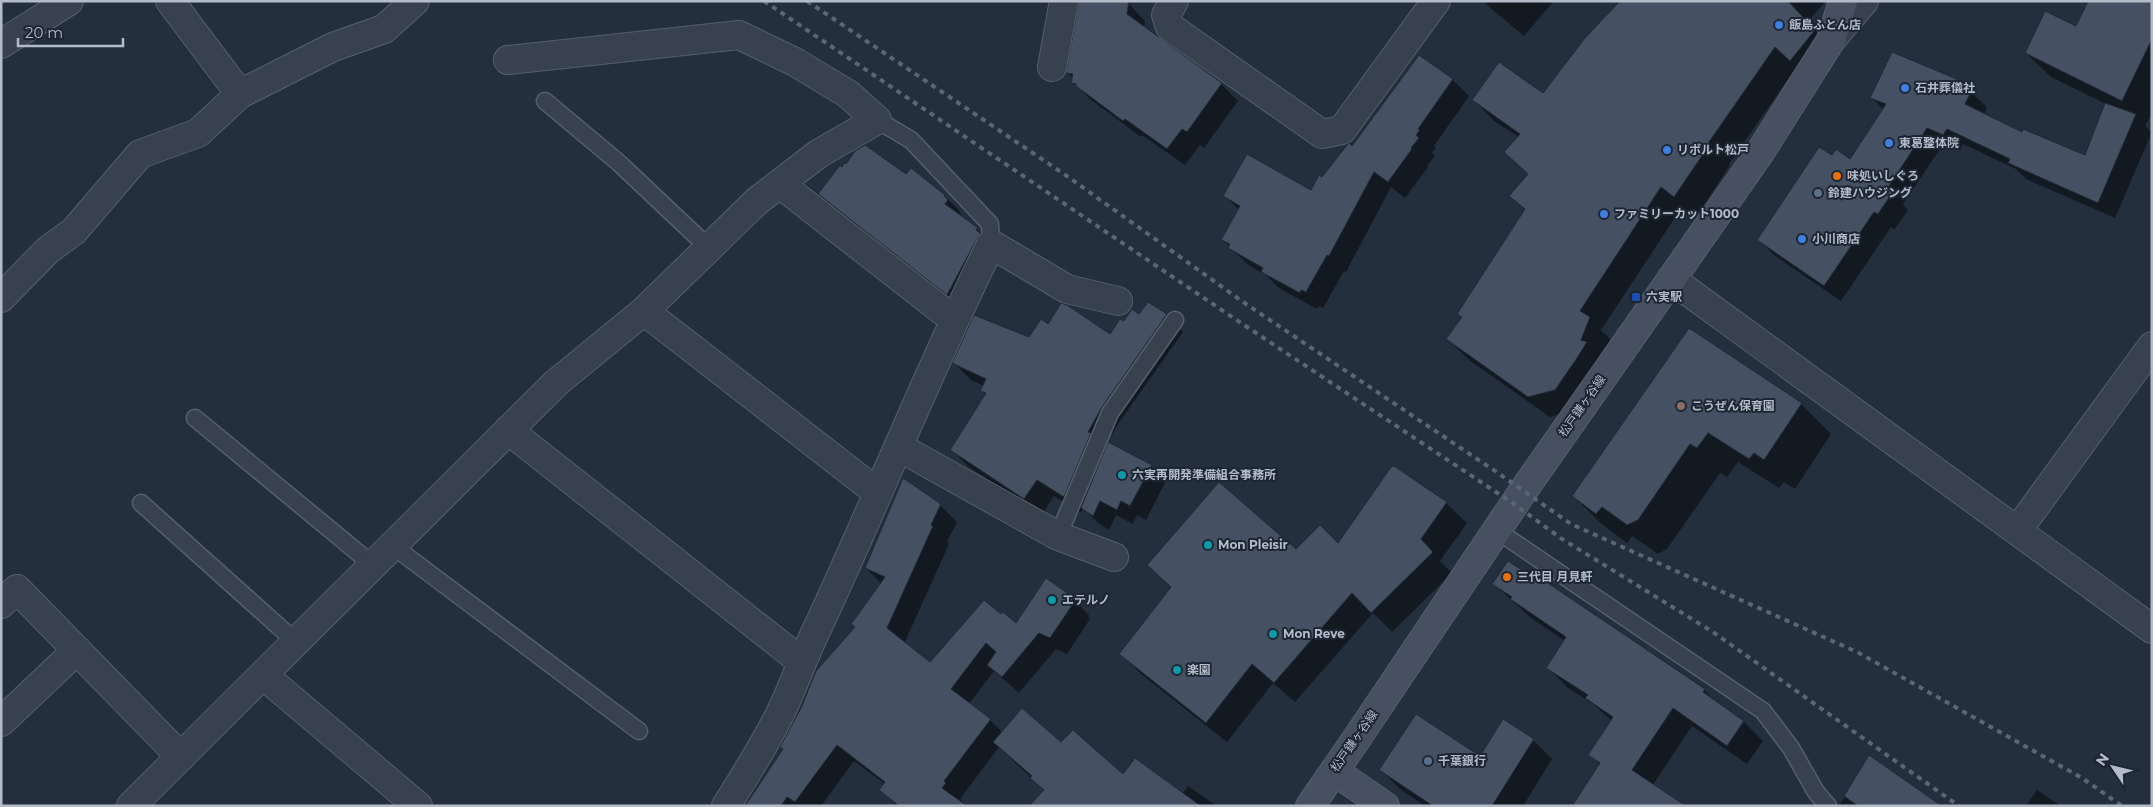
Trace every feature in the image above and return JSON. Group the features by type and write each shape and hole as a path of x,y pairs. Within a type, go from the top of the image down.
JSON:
{"main road":[{"name":"松戸鎌ヶ谷線","path":"1310,806 1496,530 1759,154 1832,40 1843,1"},
{"path":"1334,771 1385,806"}],"street":[{"path":"1,44 69,1"},
{"path":"170,1 240,94"},
{"path":"1,298 48,250 74,232 140,154 198,133 240,94 333,47 384,29 415,1"},
{"path":"1052,67 1064,1"},
{"path":"1174,1 1166,15 1170,27 1322,134 1342,130 1436,1"},
{"path":"1832,40 1864,1"},
{"path":"145,801 181,756 556,383 644,311 757,201 818,154 877,120 848,94 795,62 739,35 508,60"},
{"path":"780,184 953,319"},
{"path":"726,806 752,765 780,713 842,577 953,319 991,244 1067,289 1118,302"},
{"path":"1671,279 2152,629"},
{"path":"644,311 878,492"},
{"path":"2017,531 2152,346"},
{"path":"508,430 802,662"},
{"path":"899,447 1058,536 1114,557"},
{"path":"1,604 17,589 181,756"},
{"path":"1,722 77,650"},
{"path":"263,675 418,806"}],"lane":[{"path":"545,101 619,163 709,248"},
{"path":"877,120 911,140 990,224 991,244"},
{"path":"1058,536 1110,413 1175,320"},
{"path":"195,418 373,565"},
{"path":"140,503 296,642"},
{"path":"1496,530 1763,712 1791,748 1816,792 1828,806"},
{"path":"393,546 639,731"}],"building":[{"path":"1079,1 1129,1 1127,14 1222,83 1187,132 1182,129 1167,149 1125,119 1123,121 1076,86 1076,84 1071,83 1073,74 1066,73"},
{"path":"1620,1 1788,1 1815,30 1790,61 1775,47 1709,142 1710,144 1674,197 1661,187 1580,311 1590,317 1581,340 1587,342 1577,358 1555,390 1528,397 1446,339 1462,317 1457,314 1525,209 1509,196 1528,174 1504,152 1520,134 1472,100 1499,62 1543,93 1585,38"},
{"path":"2088,1 2152,1 2152,39 2122,101 2025,53 2045,11 2076,26"},
{"path":"1892,52 1959,80 1958,84 1972,90 1965,104 2022,132 2023,129 2085,155 2105,103 2136,114 2098,203 2008,163 2010,159 1947,129 1943,135 1927,128 1887,189 1893,192 1878,214 1874,212 1824,286 1757,240 1819,147 1832,155 1836,149 1850,159 1886,104 1870,98"},
{"path":"1419,55 1453,79 1418,129 1420,130 1416,135 1419,138 1388,182 1374,172 1329,256 1327,255 1306,292 1301,290 1300,293 1261,272 1263,268 1228,248 1230,244 1221,240 1240,206 1223,196 1247,154 1311,190 1319,175 1322,177 1349,143 1352,146"},
{"path":"865,145 906,174 911,168 945,195 948,200 945,204 978,228 976,230 980,233 947,295 818,194 840,165 842,167 844,163 846,164 855,151"},
{"path":"1148,302 1167,314 1102,407 1088,432 1091,433 1064,497 1037,480 1024,499 950,450 986,393 980,391 986,379 952,363 974,315 1029,337 1041,319 1048,324 1061,303 1067,305 1110,334 1120,319 1124,321 1132,309 1139,314"},
{"path":"1689,328 1802,403 1764,460 1754,453 1749,459 1708,433 1697,448 1690,444 1638,520 1627,525 1602,507 1596,514 1572,496"},
{"name":"六実再開発準備組合事務所","path":"1108,442 1152,465 1130,506 1121,501 1117,510 1100,501 1093,516 1081,508"},
{"path":"1394,466 1447,502 1421,539 1433,552 1371,613 1352,593 1274,683 1252,664 1206,723 1119,654 1171,587 1147,565 1219,482 1296,549 1320,525 1338,543 1391,467"},
{"path":"903,478 941,504 887,628 930,662 984,600 1016,623 1046,578 1073,597 1072,599 1075,601 1050,638 1039,633 1002,677 987,665 996,652 986,643 951,689 991,719 944,781 946,783 942,788 967,806 899,806 879,790 885,782 837,745 795,802 787,797 781,806 745,806 783,749 780,747 801,708 816,671 855,627 851,624 885,577 865,568"},
{"path":"1508,561 1528,574 1530,571 1705,689 1703,692 1744,721 1727,746 1673,708 1632,770 1686,806 1572,806 1600,763 1588,755 1613,717 1585,698 1588,695 1546,668 1566,637 1510,599 1512,597 1492,584"},
{"path":"1022,708 1061,742 1073,730 1123,774 1135,758 1201,806 1029,806 1044,790 1030,778 1032,776 993,742"},
{"path":"1416,714 1480,756 1503,719 1534,739 1492,806 1433,806 1379,770"},
{"path":"1869,755 1942,806 1858,806 1844,796"}],"railway":[{"path":"764,1 1235,319 1514,504 1562,539 1713,632 1959,806"},
{"path":"807,1 1064,174 1246,304 1571,524 1857,652 2082,778 2122,806"}],"place":[{"name":"飯島ふとん店","path":"1779,25"},
{"name":"石井葬儀社","path":"1905,88"},
{"name":"東葛整体院","path":"1889,143"},
{"name":"リボルト松戸","path":"1667,150"},
{"name":"味処いしぐろ","path":"1837,176"},
{"name":"鈴建ハウジング","path":"1818,193"},
{"name":"ファミリーカット1000","path":"1604,214"},
{"name":"小川商店","path":"1802,239"},
{"name":"六実駅","path":"1636,297"},
{"name":"こうぜん保育園","path":"1681,406"},
{"name":"六実再開発準備組合事務所","path":"1122,475"},
{"name":"Mon Pleisir","path":"1208,545"},
{"name":"三代目 月見軒","path":"1507,577"},
{"name":"エテルノ","path":"1052,600"},
{"name":"Mon Reve","path":"1273,634"},
{"name":"楽園","path":"1177,670"},
{"name":"千葉銀行","path":"1428,761"}]}
